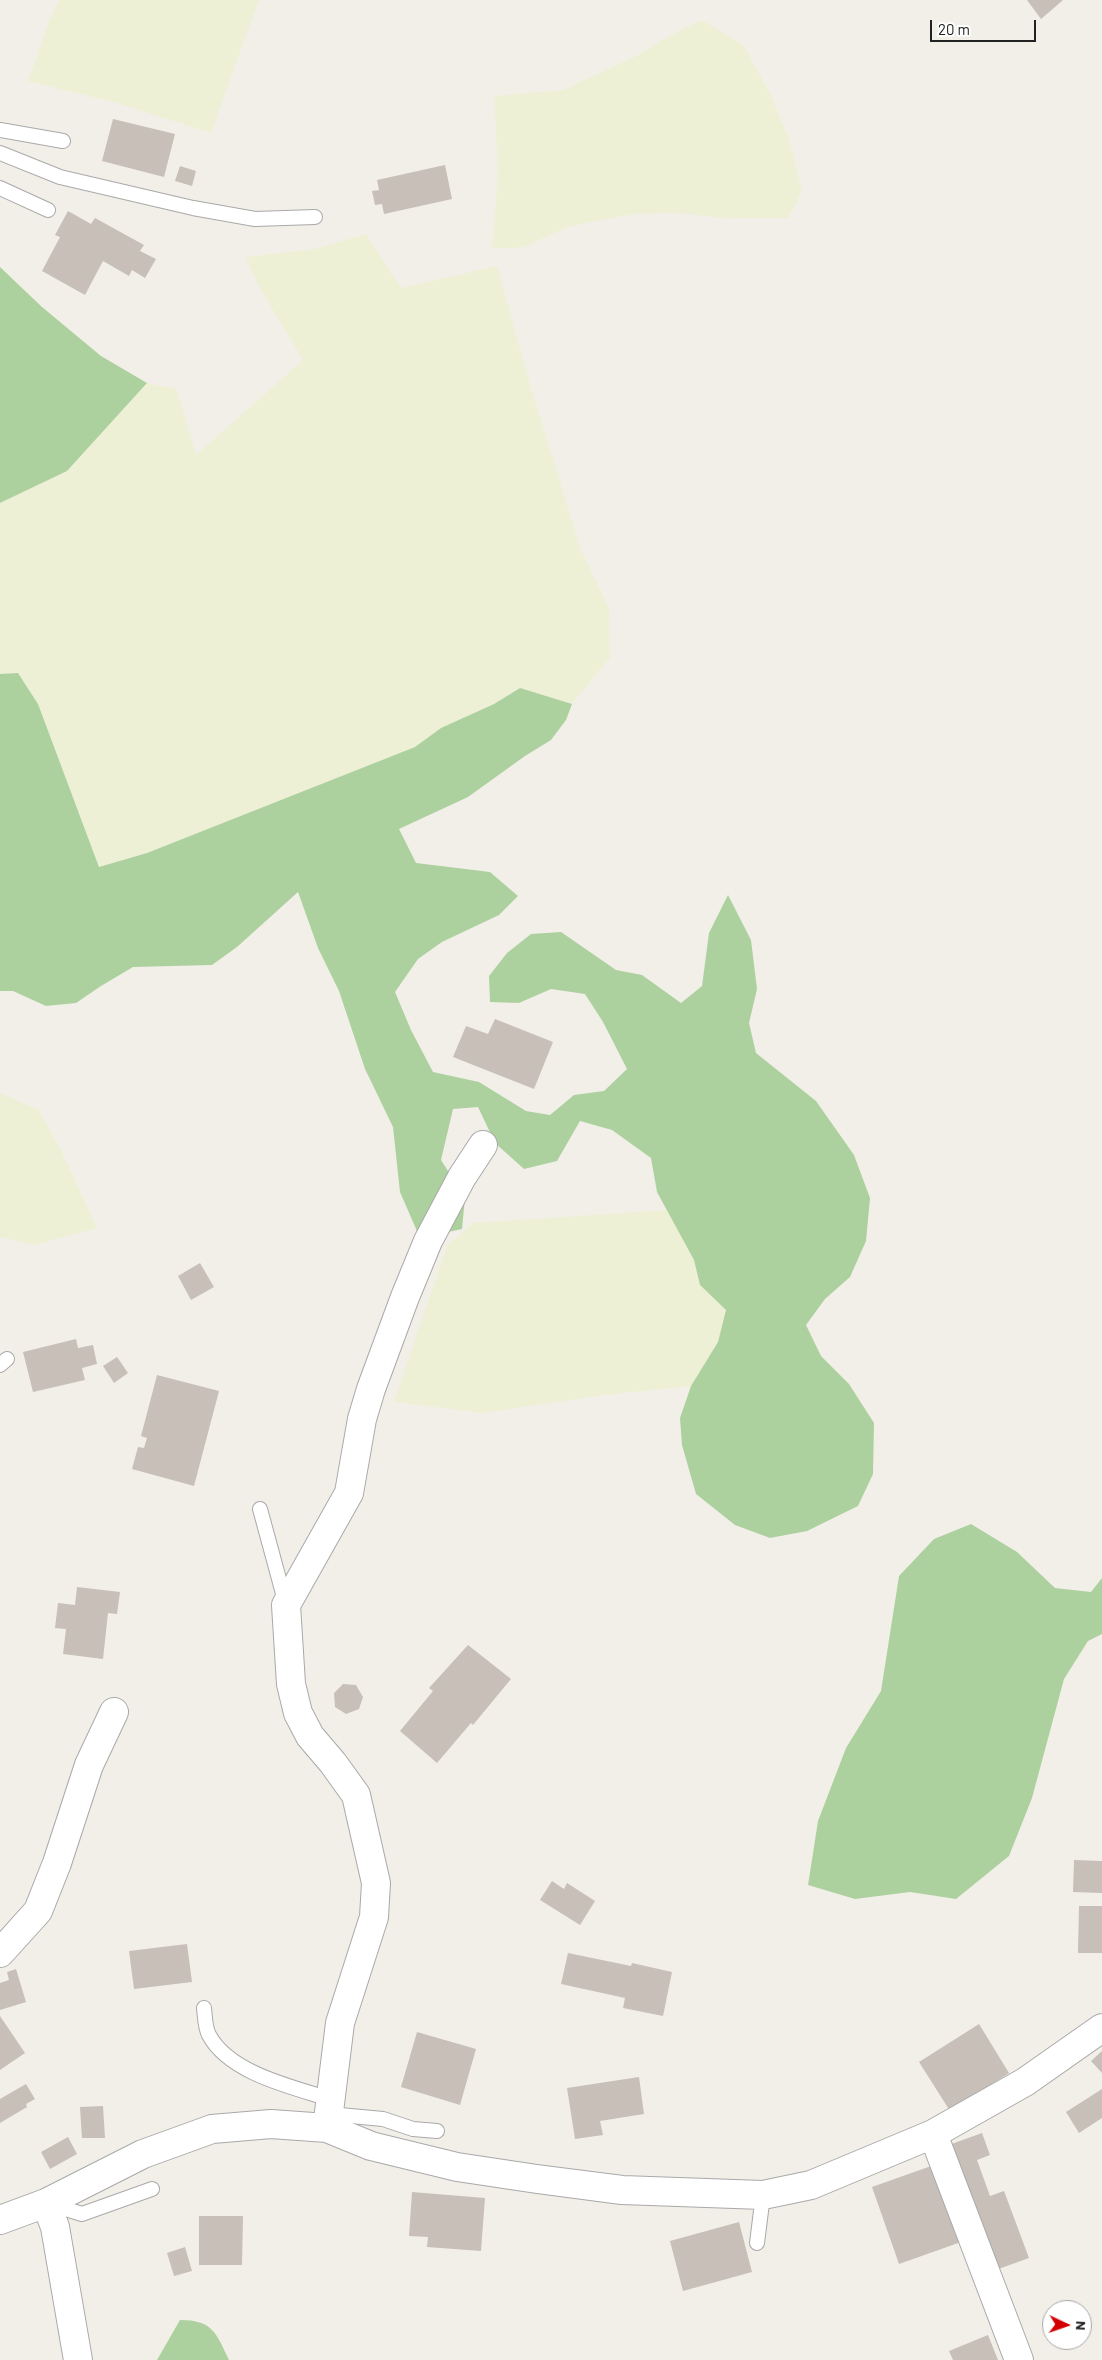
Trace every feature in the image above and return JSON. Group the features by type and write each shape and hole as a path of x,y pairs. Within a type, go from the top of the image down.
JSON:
{"street":[{"path":"329,2114 340,2024 374,1918 376,1883 356,1795 333,1763 310,1736 298,1713 291,1684 286,1605 349,1492 367,1404 405,1298 428,1241 462,1177 483,1146"},
{"path":"0,1952 38,1911 89,1765 114,1712"},
{"path":"0,2220 52,2200 143,2154 212,2129 271,2124 329,2114 371,2146 457,2168 622,2190 763,2195 811,2186 933,2134 1025,2082 1102,2028"},
{"path":"933,2134 1019,2360"},
{"path":"52,2200 54,2226 78,2360"}],"lane":[{"path":"0,130 63,141"},
{"path":"0,153 60,177 193,208 254,219 315,217"},
{"path":"0,188 48,210"},
{"path":"260,1509 286,1605"},
{"path":"204,2008 208,2034 223,2056 329,2114 383,2119 414,2129 438,2131"},
{"path":"52,2200 69,2210 82,2214 152,2189"},
{"path":"757,2243 763,2195"}],"green space":[{"path":"59,0 259,0 211,133 117,103 28,81 50,19"},
{"path":"702,20 744,46 771,96 789,139 802,191 788,218 725,218 678,213 633,214 568,227 524,247 492,249 498,173 494,96 563,90 636,56 675,33"},
{"path":"366,234 401,288 497,266 530,384 581,550 609,608 610,658 572,704 519,688 494,704 441,728 415,747 147,853 99,867 38,704 18,673 0,674 0,503 67,471 147,383 177,389 196,455 303,360 261,290 245,257 315,249"},
{"path":"0,267 42,307 101,356 147,383 67,471 0,503"},
{"path":"18,673 38,704 99,867 147,853 415,747 441,728 494,704 520,688 572,704 566,720 551,740 525,756 468,797 399,829 416,863 490,872 518,896 499,915 442,942 418,959 395,992 411,1030 433,1072 479,1082 526,1111 550,1115 574,1095 604,1091 627,1069 603,1022 585,994 551,989 519,1003 490,1002 489,976 507,953 531,934 561,932 616,970 642,975 681,1003 702,986 709,933 728,895 751,940 757,989 749,1023 756,1053 816,1101 854,1155 870,1198 866,1241 850,1277 825,1299 806,1325 821,1356 849,1384 874,1423 873,1474 858,1506 807,1531 770,1538 735,1525 696,1494 682,1445 680,1418 691,1386 718,1342 726,1310 700,1285 694,1260 657,1192 651,1158 612,1130 580,1121 557,1161 524,1169 495,1143 478,1107 453,1109 441,1160 465,1198 462,1229 420,1238 400,1192 393,1127 365,1069 339,991 318,948 298,892 237,947 212,965 133,967 76,1003 46,1006 13,991 0,991 0,674"},
{"path":"0,1093 39,1110 61,1150 97,1228 34,1245 0,1237"},
{"path":"667,1210 694,1260 700,1285 727,1310 718,1342 691,1386 604,1395 483,1413 394,1402 447,1246 473,1223"},
{"path":"971,1524 1017,1552 1055,1588 1091,1592 1102,1578 1102,1634 1088,1641 1064,1679 1032,1798 1009,1856 956,1899 910,1892 855,1899 808,1885 818,1821 846,1748 881,1691 899,1576 934,1539"},
{"path":"180,2320 200,2322 212,2330 229,2360 157,2360"}],"building":[{"path":"1027,0 1063,0 1041,19"},
{"path":"113,119 175,134 164,177 102,161"},
{"path":"445,165 452,199 384,214 382,204 375,205 372,191 379,190 377,180"},
{"path":"180,166 196,171 192,186 175,181"},
{"path":"68,211 91,224 95,218 144,245 140,251 156,259 145,278 132,270 129,276 103,261 85,295 42,271 60,237 55,235"},
{"path":"495,1019 553,1042 534,1089 453,1057 466,1026 488,1034"},
{"path":"200,1263 214,1287 191,1300 178,1276"},
{"path":"76,1339 78,1348 93,1345 97,1364 82,1368 85,1380 33,1392 23,1352"},
{"path":"117,1357 128,1373 114,1383 103,1366"},
{"path":"157,1375 219,1391 194,1486 132,1469 138,1447 144,1448 147,1438 141,1436"},
{"path":"77,1587 120,1592 117,1614 108,1613 103,1659 63,1654 66,1629 55,1628 58,1603 75,1605"},
{"path":"468,1645 511,1679 473,1725 471,1723 437,1763 400,1731 433,1691 429,1688"},
{"path":"343,1684 356,1685 363,1697 359,1709 346,1714 335,1707 334,1693"},
{"path":"1074,1860 1102,1861 1102,1893 1073,1892"},
{"path":"552,1881 564,1889 567,1883 595,1901 580,1925 540,1900"},
{"path":"1079,1906 1102,1906 1102,1953 1078,1953"},
{"path":"187,1944 192,1982 134,1989 129,1951"},
{"path":"568,1953 631,1966 632,1963 672,1972 663,2016 623,2008 625,1998 561,1984"},
{"path":"16,1969 26,2002 0,2010 0,1983 9,1980 7,1972"},
{"path":"0,2016 25,2053 0,2070"},
{"path":"979,2024 1009,2073 950,2111 919,2062"},
{"path":"417,2032 476,2049 460,2105 401,2087"},
{"path":"1102,2051 1102,2073 1091,2061"},
{"path":"639,2077 644,2114 600,2121 603,2135 575,2139 567,2088"},
{"path":"26,2084 35,2099 26,2104 27,2107 0,2123 0,2099"},
{"path":"1102,2089 1102,2118 1079,2133 1066,2112"},
{"path":"103,2106 105,2138 82,2138 80,2107"},
{"path":"982,2133 990,2155 977,2160 990,2196 1004,2191 1029,2258 993,2271 946,2146"},
{"path":"68,2137 77,2154 50,2169 41,2152"},
{"path":"934,2165 961,2242 899,2264 872,2187"},
{"path":"412,2192 485,2198 481,2251 427,2247 428,2237 409,2236"},
{"path":"199,2216 243,2216 242,2265 199,2265"},
{"path":"739,2222 752,2272 683,2291 670,2241"},
{"path":"185,2247 192,2271 174,2276 167,2253"},
{"path":"988,2335 998,2360 953,2360 949,2351"}]}
